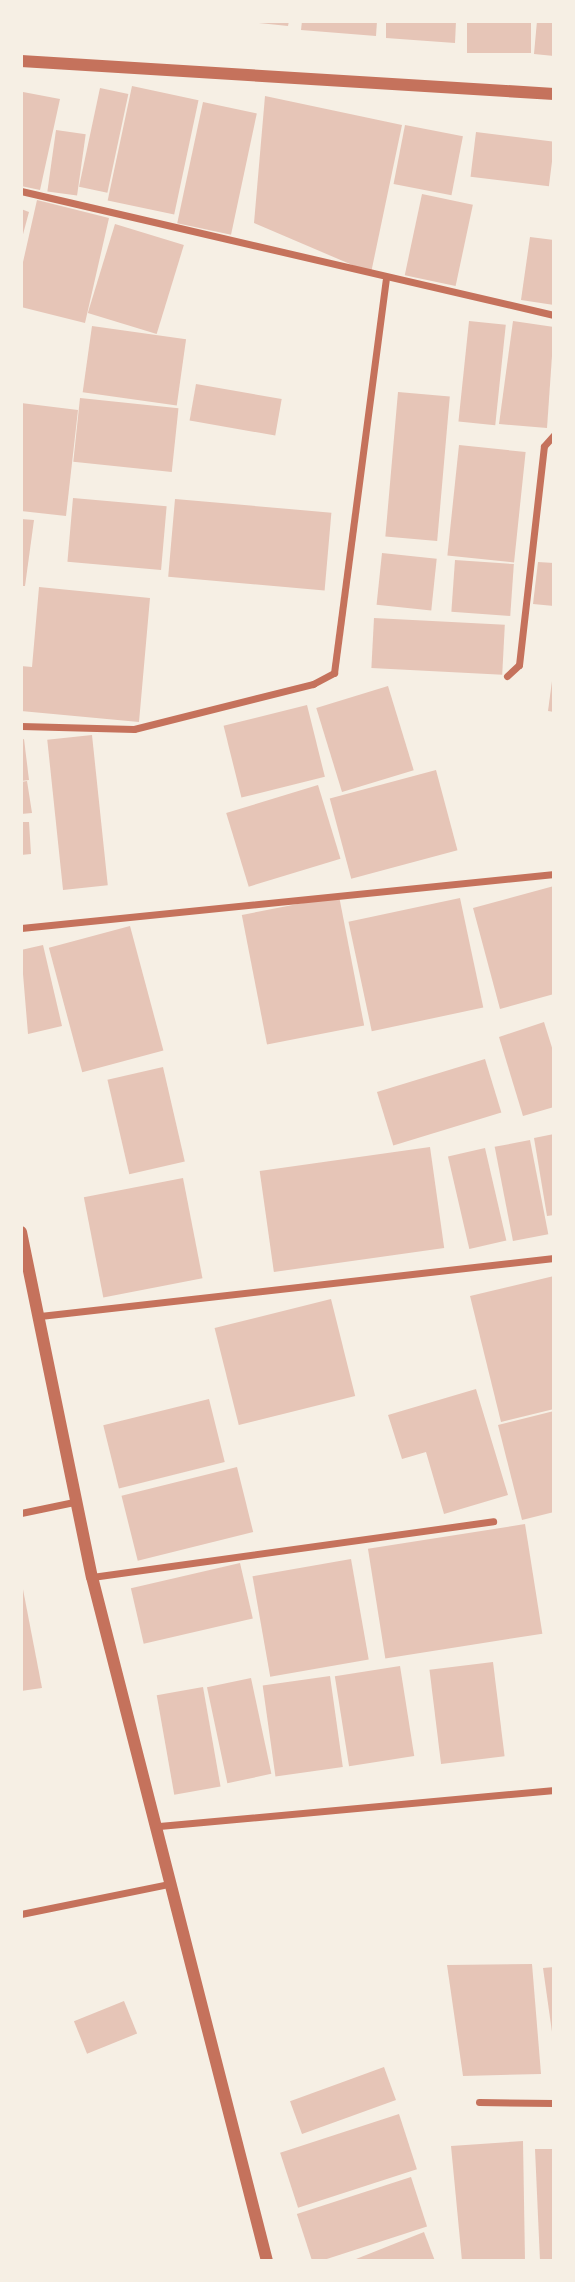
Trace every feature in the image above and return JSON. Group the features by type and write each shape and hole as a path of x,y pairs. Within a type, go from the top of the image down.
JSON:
{"street":[{"path":"21,61 554,94"},
{"path":"21,191 386,280 554,315"},
{"path":"21,726 134,729 334,673 386,280"},
{"path":"507,676 519,665 544,446 554,435"},
{"path":"21,928 554,874"},
{"path":"21,1232 40,1315 74,1502 159,1826 168,1884 267,2261"},
{"path":"40,1315 554,1258"},
{"path":"21,1513 74,1502"},
{"path":"92,1577 493,1521"},
{"path":"159,1826 554,1790"},
{"path":"21,1914 168,1884"},
{"path":"479,2102 554,2103"}],"building":[{"path":"238,21 289,21 288,26"},
{"path":"302,21 377,21 376,36 301,30"},
{"path":"386,21 456,21 455,43 386,38"},
{"path":"467,21 531,21 531,53 467,53"},
{"path":"537,21 554,21 554,56 534,54"},
{"path":"132,86 199,100 174,215 108,200"},
{"path":"100,88 128,94 107,193 79,187"},
{"path":"23,92 60,99 40,190 21,186"},
{"path":"265,96 402,125 371,273 254,223"},
{"path":"203,102 257,113 231,235 177,223"},
{"path":"405,125 463,136 451,195 394,184"},
{"path":"56,130 86,134 77,196 47,191"},
{"path":"476,132 554,142 549,186 471,177"},
{"path":"422,194 473,205 456,286 405,275"},
{"path":"37,200 109,218 85,323 21,307 21,271"},
{"path":"21,209 29,212 22,238 21,238"},
{"path":"115,224 184,245 157,334 88,313"},
{"path":"530,237 554,240 554,305 521,300"},
{"path":"469,321 506,325 495,425 458,421"},
{"path":"513,321 554,327 547,428 499,424"},
{"path":"92,326 186,339 177,406 83,392"},
{"path":"196,384 282,399 275,436 190,420"},
{"path":"398,392 450,397 437,541 385,536"},
{"path":"80,398 178,408 172,472 73,462"},
{"path":"21,403 78,410 66,516 21,511"},
{"path":"459,445 526,452 514,562 447,555"},
{"path":"73,498 167,506 161,570 67,562"},
{"path":"175,499 331,513 325,590 168,577"},
{"path":"21,519 34,520 25,586 21,586"},
{"path":"382,553 437,559 431,610 377,605"},
{"path":"455,560 514,564 510,616 451,612"},
{"path":"538,562 554,563 554,606 533,604"},
{"path":"39,587 150,598 139,722 21,711 21,666 32,667"},
{"path":"374,618 505,625 502,675 371,668"},
{"path":"554,681 554,712 548,711"},
{"path":"388,686 414,770 342,792 316,708"},
{"path":"307,705 325,777 241,798 224,726"},
{"path":"92,735 108,885 63,890 47,740"},
{"path":"24,739 29,780 21,781 21,740"},
{"path":"436,770 457,850 351,879 330,798"},
{"path":"27,781 32,813 21,814 21,782"},
{"path":"318,785 341,859 249,887 226,813"},
{"path":"21,822 29,822 31,854 21,855"},
{"path":"554,886 554,994 500,1009 473,908"},
{"path":"339,896 364,1026 267,1044 242,915"},
{"path":"460,898 483,1008 372,1031 348,922"},
{"path":"130,926 163,1051 82,1072 49,948"},
{"path":"43,945 62,1026 28,1034 21,950"},
{"path":"544,1022 554,1054 554,1107 523,1116 499,1037"},
{"path":"485,1059 501,1113 393,1146 377,1092"},
{"path":"163,1067 185,1162 129,1174 107,1080"},
{"path":"554,1134 554,1215 547,1216 534,1138"},
{"path":"530,1140 548,1234 513,1241 495,1147"},
{"path":"430,1147 444,1248 274,1272 260,1171"},
{"path":"485,1148 506,1241 469,1249 448,1157"},
{"path":"183,1178 202,1278 103,1297 84,1197"},
{"path":"554,1276 554,1409 501,1422 470,1296"},
{"path":"331,1299 355,1396 239,1425 215,1328"},
{"path":"476,1389 508,1495 444,1514 426,1452 402,1459 388,1415"},
{"path":"209,1399 225,1462 119,1488 103,1425"},
{"path":"554,1411 554,1512 522,1520 498,1425"},
{"path":"237,1467 253,1532 138,1561 122,1496"},
{"path":"525,1524 542,1634 385,1659 368,1549"},
{"path":"351,1559 369,1659 270,1677 253,1576"},
{"path":"240,1563 253,1619 144,1644 131,1588"},
{"path":"21,1579 42,1688 21,1691"},
{"path":"493,1662 505,1756 441,1764 429,1670"},
{"path":"400,1666 414,1756 349,1766 335,1676"},
{"path":"330,1676 343,1767 275,1777 263,1685"},
{"path":"251,1678 271,1774 227,1783 207,1687"},
{"path":"203,1687 221,1786 174,1795 157,1695"},
{"path":"532,1964 541,2074 463,2076 447,1965"},
{"path":"554,1967 554,2032 552,2032 543,1968"},
{"path":"124,2001 137,2033 87,2054 74,2021"},
{"path":"384,2067 396,2100 302,2134 290,2101"},
{"path":"399,2114 417,2169 298,2208 280,2153"},
{"path":"523,2141 525,2261 462,2261 451,2146"},
{"path":"535,2149 554,2149 554,2261 540,2261"},
{"path":"411,2177 427,2226 321,2261 312,2261 297,2214"},
{"path":"424,2232 435,2261 351,2261"}]}
